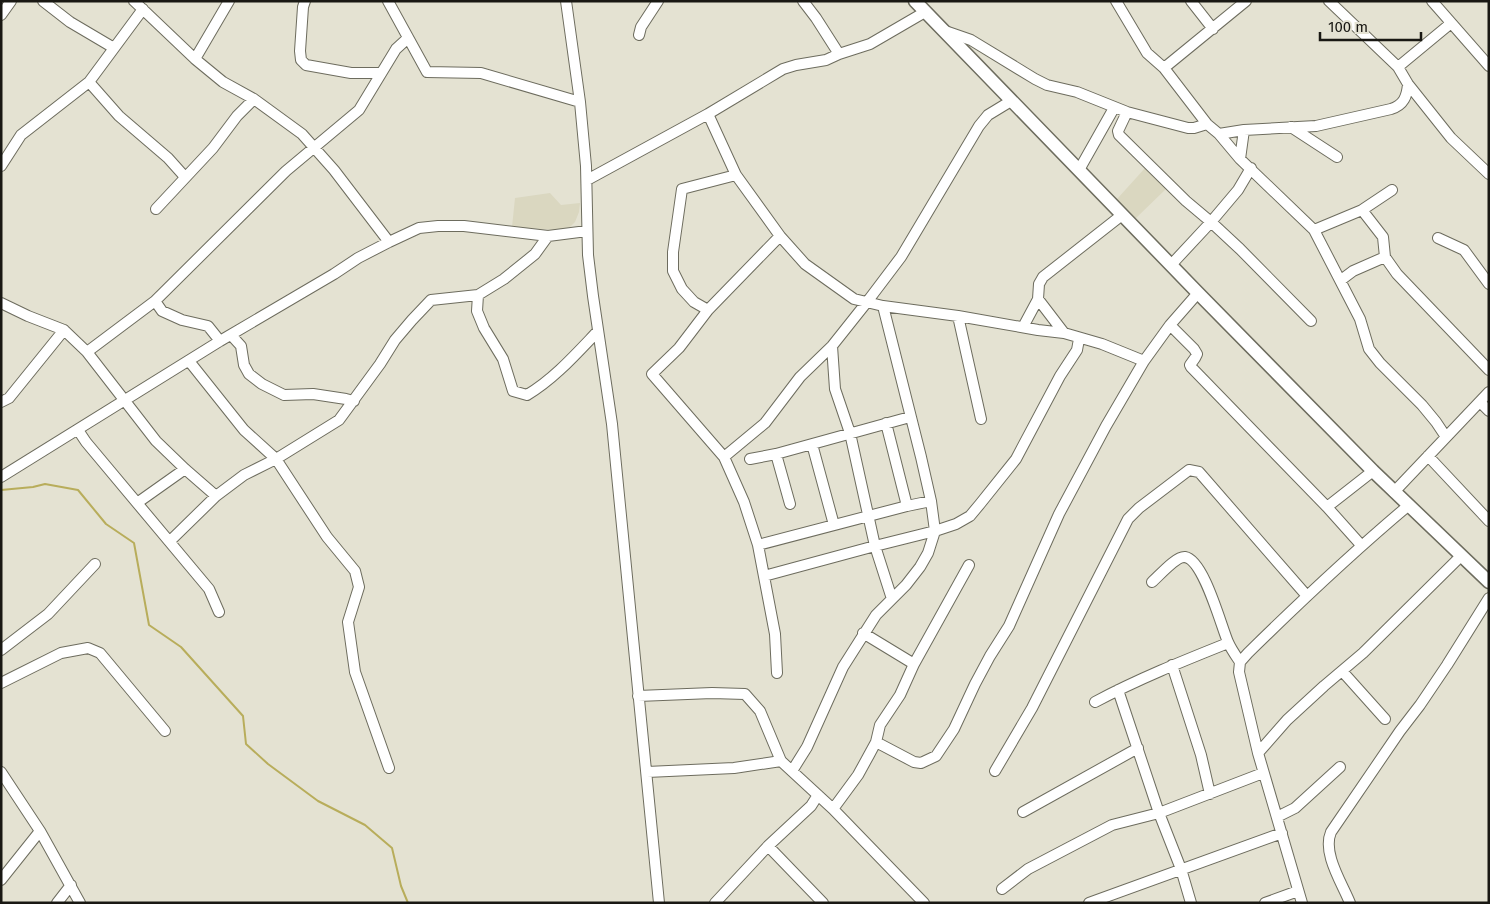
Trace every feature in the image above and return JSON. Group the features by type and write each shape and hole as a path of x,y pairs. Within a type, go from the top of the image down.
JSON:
{"main road":[{"path":"915,1 1373,471 1489,582"}],"street":[{"path":"1,15 12,1"},
{"path":"43,1 70,22 114,48"},
{"path":"134,1 195,59 223,82 254,99 302,134 334,170 389,242"},
{"path":"195,59 229,1"},
{"path":"305,1 300,51 302,60 306,65 351,73 381,73"},
{"path":"388,1 427,72 481,74 580,102"},
{"path":"566,1 580,102 592,288 612,424 659,903"},
{"path":"639,35 641,26 658,1"},
{"path":"803,1 839,54"},
{"path":"1116,1 1147,53 1164,68 1207,124 1219,134 1240,159 1314,230 1360,319 1369,349 1380,363 1422,405 1446,437"},
{"path":"1191,1 1214,28"},
{"path":"1164,68 1246,1"},
{"path":"1329,1 1398,67 1408,84 1451,138 1489,174"},
{"path":"1432,1 1450,24 1489,66"},
{"path":"1,166 21,135 90,82 143,9"},
{"path":"586,180 708,114 783,69 826,60 870,44 925,12"},
{"path":"1398,67 1450,24"},
{"path":"945,31 971,40 1046,85 1076,92 1127,112 1188,128 1207,124"},
{"path":"87,352 155,301 280,178 359,110 396,49 408,38"},
{"path":"90,82 119,116 168,158 185,177"},
{"path":"1219,134 1244,130 1316,126 1396,108 1406,98 1408,84"},
{"path":"156,209 213,148 237,116 254,99"},
{"path":"724,457 765,423 800,377 832,346 900,257 979,126 988,115 1011,101"},
{"path":"1079,170 1114,108"},
{"path":"1127,112 1118,132 1120,135 1311,321"},
{"path":"708,114 736,175 780,236 805,264 854,299 883,306 1064,333 1079,339 1102,344 1144,361"},
{"path":"1291,127 1337,157"},
{"path":"1240,159 1244,130"},
{"path":"1171,265 1238,190 1251,168"},
{"path":"708,310 694,302 682,290 672,271 682,189 736,175"},
{"path":"1314,230 1362,210 1392,190"},
{"path":"1362,210 1383,237 1385,257 1397,274 1489,370"},
{"path":"1024,327 1038,299 1043,277 1122,215"},
{"path":"1,478 124,400 358,258 419,228 464,226 548,236 587,231"},
{"path":"170,541 216,496 244,475 276,459 339,420 354,402 395,340 431,300 478,294 504,279 534,254 548,236"},
{"path":"777,673 775,634 764,576 758,545 744,502 724,457 652,374 679,348 708,310 780,236"},
{"path":"1438,238 1464,250 1489,284"},
{"path":"1341,280 1353,271 1385,257"},
{"path":"876,742 914,762 921,763 936,756 954,729 986,663 1009,626 1059,514 1106,426 1144,361 1170,325 1198,293"},
{"path":"478,294 477,311 484,328 503,358 513,391 527,396 540,388 562,368 598,331"},
{"path":"1038,299 1064,333"},
{"path":"155,301 162,311 182,320 208,326 220,341"},
{"path":"1,303 64,330 87,352 156,441 184,469 216,496"},
{"path":"792,771 806,747 843,667 863,633 876,615 906,585 920,567 935,532 931,501 883,306"},
{"path":"958,316 981,419"},
{"path":"1170,325 1197,354 1190,365 1191,367 1327,507 1361,545"},
{"path":"1,402 9,398 64,330"},
{"path":"231,335 241,346 244,365 249,374 262,384 284,394 313,394 354,402"},
{"path":"764,576 935,532 970,516 1016,459 1055,384 1074,356 1079,339"},
{"path":"832,346 835,389 850,433 875,546 892,599"},
{"path":"189,361 244,430 276,459 327,537 355,571 359,587 348,622 355,672 389,768"},
{"path":"1394,492 1489,392"},
{"path":"1480,402 1489,411"},
{"path":"750,459 776,454 910,417"},
{"path":"886,423 907,506"},
{"path":"78,430 209,589 219,612"},
{"path":"812,444 834,525"},
{"path":"776,454 790,504"},
{"path":"1428,456 1489,521"},
{"path":"137,502 184,469"},
{"path":"995,770 1032,708 1128,520 1139,508 1189,470 1199,472 1307,596"},
{"path":"1327,507 1373,471"},
{"path":"758,545 931,501"},
{"path":"1302,903 1258,753 1239,672 1240,662 1361,545 1409,505"},
{"path":"1258,753 1288,720 1342,671 1461,556"},
{"path":"1152,582 1179,558 1186,557 1193,561 1210,590 1228,643 1240,662"},
{"path":"1,650 48,614 95,564"},
{"path":"833,809 858,774 876,742 880,725 900,695 914,664 969,565"},
{"path":"1350,903 1330,857 1328,838 1447,665 1489,598"},
{"path":"863,633 914,664"},
{"path":"1095,702 1172,665 1228,643"},
{"path":"1,683 61,653 88,648 100,653 165,731"},
{"path":"1172,665 1201,755 1210,794"},
{"path":"1342,671 1385,719"},
{"path":"1118,690 1159,813 1181,869 1191,903"},
{"path":"638,696 712,693 745,694 760,711 781,761 833,809 924,903"},
{"path":"1023,812 1138,748"},
{"path":"647,772 734,768 781,761"},
{"path":"1277,817 1295,808 1340,767"},
{"path":"1002,889 1028,869 1112,825 1159,813 1264,773"},
{"path":"3,780 40,831 80,903"},
{"path":"717,902 768,846 811,806 818,795"},
{"path":"1,880 40,831"},
{"path":"1089,903 1282,833"},
{"path":"768,846 823,903"},
{"path":"57,903 71,885"},
{"path":"1265,903 1298,891"}],"shaded area":[{"path":"1146,167 1167,188 1135,219 1117,199"},
{"path":"550,193 561,205 580,203 575,222 570,227 556,230 512,227 515,198"}],"waterway":[{"path":"1,490 45,484 78,490 106,524 134,543 149,625 181,647 243,716 246,744 268,764 318,801 365,825 392,848 401,886 408,903"}]}
